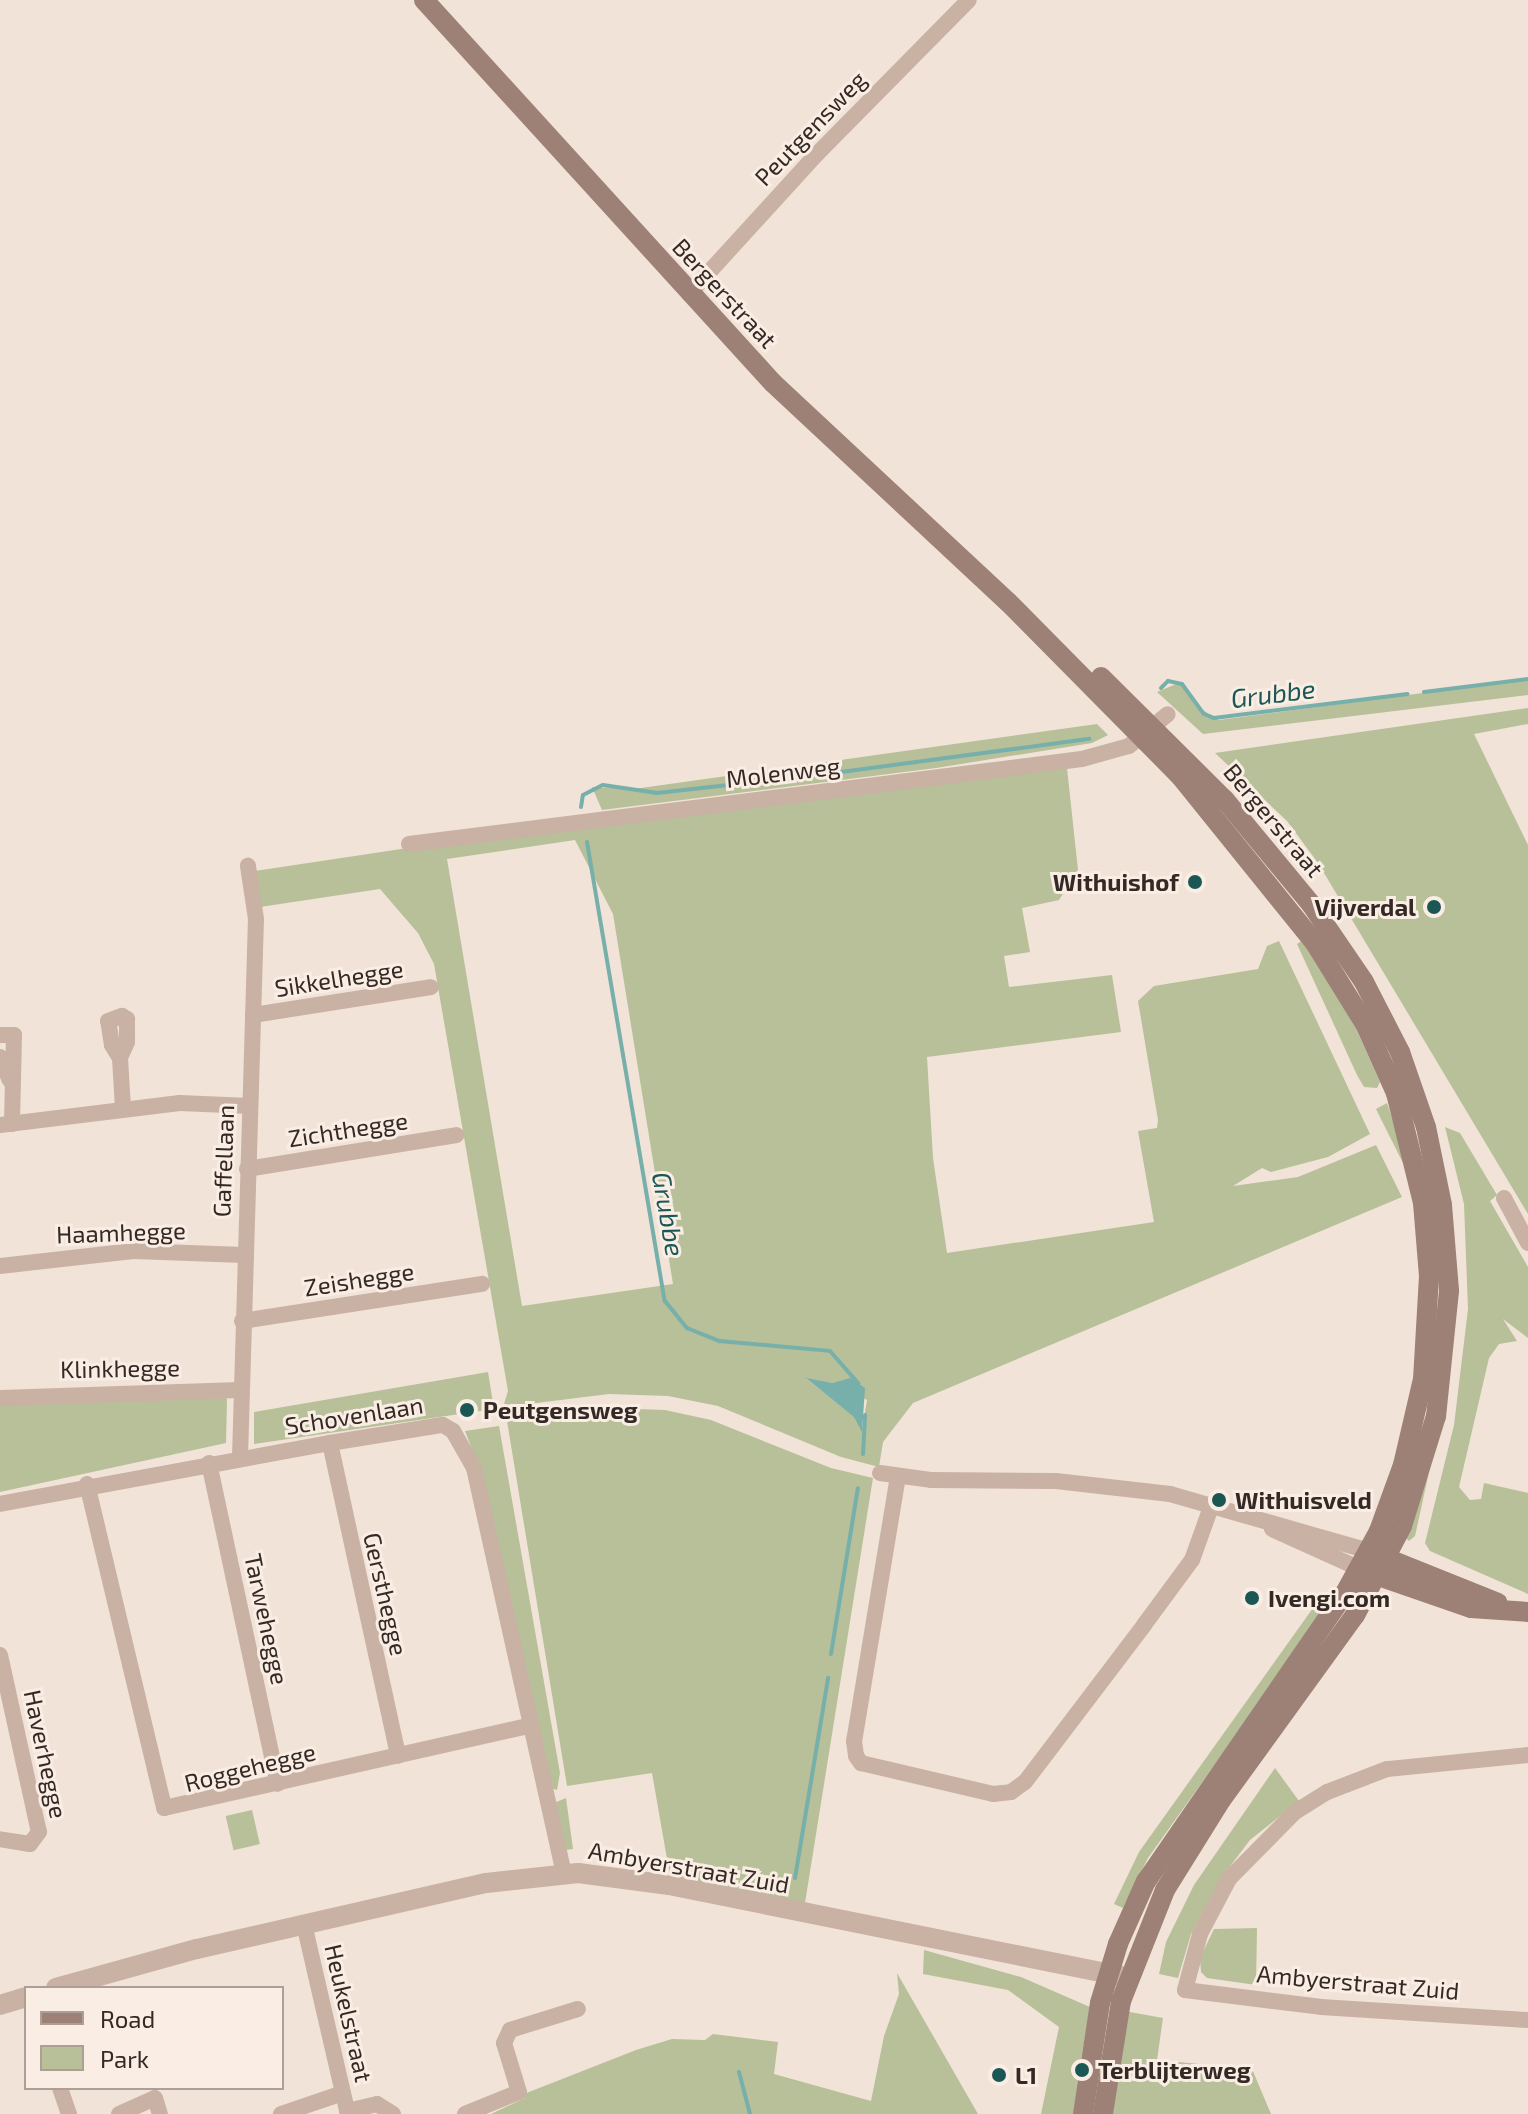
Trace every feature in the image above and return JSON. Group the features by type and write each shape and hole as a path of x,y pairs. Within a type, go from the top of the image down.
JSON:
{"main road":[{"name":"Bergerstraat","path":"424,0 689,294 794,404 1098,682 1156,725 1254,833 1349,957 1400,1052 1448,1257 1446,1347 1427,1455 1373,1564"},
{"path":"1373,1564 1528,1612"},
{"path":"1083,2114 1091,2047 1108,1974 1136,1903 1171,1838 1373,1564"},
{"path":"1103,2114 1111,2045 1129,1977 1154,1914 1189,1848 1323,1662 1373,1564"}],"street":[{"name":"Peutgensweg","path":"689,294 815,156 969,0"},
{"name":"Molenweg","path":"409,844 1082,759 1129,746 1156,725"},
{"name":"Gaffellaan","path":"240,1457 256,919 248,866"},
{"name":"Sikkelhegge","path":"253,1015 431,987"},
{"path":"0,1035 14,1035 15,1064 10,1080 6,1125 180,1103 249,1106"},
{"path":"0,1057 10,1080"},
{"path":"120,1058 123,1109"},
{"name":"Zichthegge","path":"247,1169 456,1135"},
{"path":"1504,1198 1528,1243"},
{"name":"Haamhegge","path":"0,1266 133,1251 244,1255"},
{"name":"Zeishegge","path":"242,1321 482,1284"},
{"name":"Klinkhegge","path":"0,1398 240,1390"},
{"name":"Schovenlaan","path":"0,1504 87,1484 240,1457 443,1425 453,1431 474,1468 564,1874"},
{"name":"Gersthegge","path":"330,1443 398,1756"},
{"name":"Tarwehegge","path":"209,1463 278,1784"},
{"path":"880,1473 1083,1483 1212,1504 1373,1564"},
{"path":"898,1476 854,1741 856,1756 861,1763 993,1794 1011,1792 1025,1782 1135,1638 1192,1560 1212,1504"},
{"name":"Roggehegge","path":"87,1484 164,1808 531,1725"},
{"name":"Haverhegge","path":"0,1655 39,1832 30,1844 7,1840"},
{"name":"Ambyerstraat Zuid","path":"1528,1755 1387,1769 1336,1788 1294,1813 1248,1855 1218,1897 1195,1947 1185,1990 1321,2007 1528,2020"},
{"name":"Ambyerstraat Zuid","path":"64,1986 304,1924 486,1883 564,1874 669,1885 1129,1977"},
{"name":"Heukelstraat","path":"304,1924 348,2112"},
{"path":"0,2005 24,1998"},
{"path":"465,2114 519,2092 504,2043 510,2030 578,2009"},
{"path":"61,2090 69,2114"},
{"path":"281,2114 343,2093"},
{"path":"119,2114 155,2098 160,2114"},
{"path":"348,2112 377,2104 393,2114"}],"green space":[{"path":"1528,679 1528,695 1203,734 1157,692 1181,682 1201,709 1219,720"},
{"name":"Vijverdal","path":"1528,708 1528,724 1474,734 1528,845 1528,1214 1318,863 1287,821 1215,753"},
{"path":"1097,724 1108,735 1092,743 936,768 602,810 592,787 634,789"},
{"path":"1067,768 1078,870 1059,900 1022,908 1030,952 1004,956 1009,987 1112,975 1121,1032 927,1057 933,1158 947,1253 1154,1222 1138,1131 1157,1128 1158,1120 1138,1001 1154,986 1258,969 1267,946 1279,941 1370,1134 1328,1157 1271,1172 1262,1168 1233,1186 1298,1177 1376,1145 1402,1197 913,1403 883,1442 879,1467 841,1457 718,1406 668,1396 609,1394 503,1407 508,1391 434,964 418,933 380,889 260,907 255,871 441,843","holes":["575,840 613,914 673,1284 522,1306 447,859","807,1379 833,1383 867,1400 862,1430 855,1417"]},
{"path":"1303,940 1343,1000 1380,1082 1377,1088 1364,1087 1357,1075 1297,944"},
{"path":"1387,1103 1406,1162 1409,1175 1376,1109"},
{"path":"1445,1127 1460,1133 1497,1195 1490,1201 1528,1267 1528,1338 1503,1319 1517,1341 1499,1344 1489,1358 1459,1487 1470,1500 1481,1499 1484,1483 1528,1493 1528,1594 1430,1551 1425,1543 1454,1425 1468,1309 1464,1204"},
{"path":"488,1372 494,1409 254,1444 254,1412"},
{"path":"222,1396 227,1399 226,1443 0,1492 0,1402"},
{"path":"609,1408 665,1410 711,1420 831,1468 873,1478 805,1903 670,1876 652,1773 567,1786 507,1421"},
{"path":"499,1426 560,1773 557,1790 551,1788 480,1470 465,1431"},
{"path":"1429,1472 1415,1536 1409,1541 1405,1537"},
{"path":"1318,1601 1327,1607 1148,1858 1123,1908 1114,1904 1139,1852"},
{"path":"1275,1768 1299,1801 1250,1840 1222,1877 1191,1934 1178,1978 1159,1974 1166,1942 1194,1885"},
{"path":"566,1798 573,1849 565,1850 554,1803"},
{"path":"252,1810 260,1844 234,1850 226,1816"},
{"path":"1257,1928 1256,1985 1207,1978 1201,1972 1200,1958 1214,1929"},
{"path":"924,1950 1021,1977 1090,2007 1079,2071 1083,2074 1079,2114 1041,2114 1059,2027 1008,1990 923,1974"},
{"path":"897,1973 978,2114 491,2114 525,2098 524,2094 636,2050 672,2039 705,2040 713,2034 778,2042 774,2074 871,2101 884,2036 899,1994"},
{"path":"1124,2011 1163,2018 1157,2060 1252,2069 1271,2114 1108,2114"}],"water":[{"path":"806,1378 833,1383 850,1378 865,1388 862,1432 854,1417"}],"waterway":[{"name":"Grubbe","path":"1424,692 1528,679"},
{"name":"Grubbe","path":"1161,688 1168,681 1182,684 1204,714 1214,718 1408,694"},
{"name":"Grubbe","path":"796,778 1089,739"},
{"name":"Grubbe","path":"581,807 583,795 603,785 657,793 782,779"},
{"name":"Grubbe","path":"587,842 665,1301 687,1328 719,1341 830,1351 858,1383"},
{"name":"Grubbe","path":"863,1454 865,1415"},
{"name":"Grubbe","path":"831,1654 858,1488"},
{"name":"Grubbe","path":"795,1878 828,1678"},
{"name":"Grubbe","path":"743,1883 770,1888"},
{"path":"739,2072 750,2114"}],"place":[{"name":"Withuishof","path":"1195,882"},
{"name":"Vijverdal","path":"1434,907"},
{"name":"Peutgensweg","path":"467,1410"},
{"name":"Withuisveld","path":"1219,1500"},
{"name":"Ivengi.com","path":"1252,1598"},
{"name":"Terblijterweg","path":"1082,2070"},
{"name":"L1","path":"999,2075"}]}
